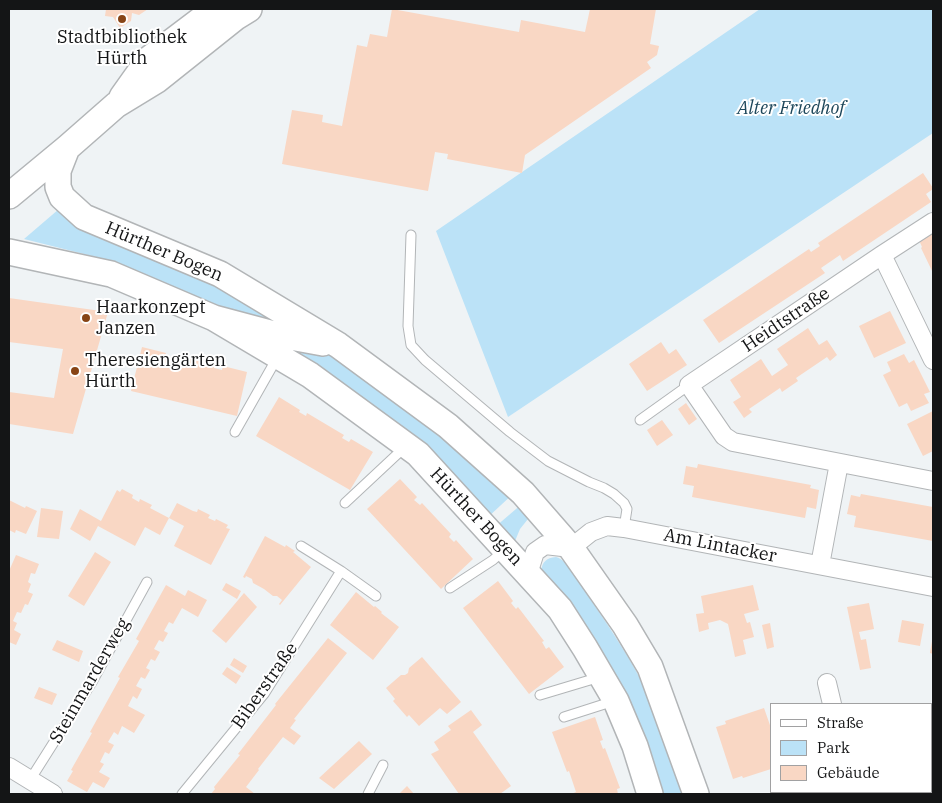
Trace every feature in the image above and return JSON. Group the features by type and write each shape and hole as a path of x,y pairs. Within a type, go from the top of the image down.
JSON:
{"street":[{"path":"116,105 149,59 215,9"},
{"path":"9,196 116,105 157,80 236,16 249,9"},
{"name":"Hürther Bogen","path":"67,148 58,171 58,187 62,196 84,217 220,274 338,345 448,426 523,493 571,548 625,625 650,666 696,794"},
{"name":"Heidtstraße","path":"689,385 882,254 933,222"},
{"name":"Hürther Bogen","path":"9,252 111,274 214,318 310,375 418,454 560,609 586,648 616,701 635,746 650,794"},
{"path":"882,254 933,360"},
{"name":"Hürther Bogen","path":"214,318 274,334 338,345"},
{"path":"689,385 724,436 733,442 933,481"},
{"path":"820,565 839,463"},
{"name":"Am Lintacker","path":"571,548 591,532 607,526 933,587"},
{"path":"528,574 535,552 545,545 571,548"},
{"path":"827,683 832,703"},
{"path":"9,767 53,794"}],"lane":[{"path":"411,235 408,326 411,345 424,360 510,432 548,461 614,494 624,503 627,509 624,528"},
{"path":"235,432 278,356"},
{"name":"Heidtstraße","path":"640,420 689,385"},
{"path":"346,503 406,446"},
{"path":"301,546 376,596"},
{"path":"450,588 493,560 505,549"},
{"name":"Biberstraße","path":"182,794 264,694 341,571"},
{"name":"Steinmarderweg","path":"30,780 92,682 147,582"},
{"path":"540,695 590,680 600,674"},
{"path":"564,718 616,701"},
{"path":"368,794 383,765"}],"green space":[{"name":"Alter Friedhof","path":"760,9 933,9 933,133 508,417 436,231"},
{"path":"59,209 294,324 241,319 100,258 24,239"},
{"path":"256,336 318,349 353,364 514,493 487,518"},
{"path":"523,503 532,514 520,529 512,545 495,527"},
{"path":"556,557 565,562 573,572 635,670 660,720 692,794 656,794 541,572 545,561"}],"building":[{"name":"Stadtbibliothek Hürth","path":"106,9 148,9 139,15 132,13 131,21 120,28 113,17 105,16"},
{"path":"392,9 519,32 521,20 585,32 590,9 656,9 650,44 659,46 657,55 647,62 651,68 525,155 522,173 447,159 448,154 435,152 428,191 282,164 292,110 323,115 322,122 342,126 357,45 367,47 370,34 387,37"},
{"path":"923,173 933,188 926,194 931,202 843,261 840,255 821,268 825,273 719,343 703,320 809,249 811,252 820,246 818,243"},
{"path":"933,231 933,273 918,238"},
{"name":"Theresiengärten Hürth","path":"9,298 108,312 73,434 9,424 9,392 54,398 63,349 9,342"},
{"path":"890,311 906,343 874,358 859,326"},
{"path":"808,328 819,345 827,340 837,355 830,361 827,357 796,378 798,381 782,392 780,388 749,409 752,412 744,418 733,402 741,397 730,380 761,359 772,376 788,365 777,349"},
{"path":"661,342 669,354 676,349 687,365 647,391 629,364"},
{"path":"142,347 166,353 165,356 173,358 174,355 215,365 214,368 222,370 223,366 247,372 237,416 131,391"},
{"path":"904,354 909,363 914,360 930,392 924,394 929,403 911,411 907,403 899,407 883,375 891,371 887,362"},
{"path":"279,397 300,410 299,412 306,416 307,413 344,435 342,438 349,442 351,439 373,452 350,490 256,436"},
{"path":"686,403 697,419 689,425 678,409"},
{"path":"933,411 933,451 923,456 907,424"},
{"path":"662,420 673,435 657,446 647,430"},
{"path":"698,464 811,485 810,488 819,490 816,509 807,507 805,518 692,497 694,486 683,484 686,466 697,468"},
{"path":"400,479 417,497 414,500 420,505 422,503 451,534 449,537 454,542 456,540 473,559 441,589 367,509"},
{"path":"122,489 133,495 132,498 139,502 140,499 152,505 150,508 169,518 160,535 145,527 135,546 98,526 90,541 70,529 80,509 101,521 117,490 120,492"},
{"path":"861,494 933,507 933,541 854,527 856,516 847,514 851,495 860,497"},
{"path":"9,500 25,508 26,506 37,511 26,534 16,530 15,533 9,530"},
{"path":"177,503 193,511 197,512 198,509 210,515 208,518 215,521 216,519 228,525 226,528 230,529 211,565 174,546 184,526 169,518"},
{"path":"41,508 63,511 59,539 37,537"},
{"path":"265,536 295,551 293,552 311,567 280,605 282,600 277,596 273,596 253,583 252,579 246,576 245,578 243,577"},
{"path":"95,552 111,562 84,606 68,596"},
{"path":"16,555 39,564 35,574 31,573 28,582 31,584 28,592 33,594 28,605 25,604 21,613 17,612 13,621 17,623 14,630 21,634 16,645 9,642 9,571"},
{"path":"498,581 513,601 511,603 516,609 518,607 544,641 542,642 546,649 549,647 564,667 529,694 463,608"},
{"path":"226,583 241,591 237,599 222,590"},
{"path":"166,585 185,596 188,590 207,600 198,617 182,608 173,624 169,622 164,631 168,633 163,642 159,640 154,649 160,652 155,661 151,659 146,668 150,670 145,679 141,677 136,686 142,689 137,699 133,696 128,706 145,715 134,733 122,726 118,735 114,732 108,742 114,745 109,754 105,752 100,762 104,764 99,772 110,778 104,788 93,782 87,792 67,781 73,771 71,770 120,678 118,677 139,641 136,639"},
{"path":"753,585 759,610 744,614 747,623 750,622 754,637 743,640 746,654 735,657 728,624 720,620 708,623 709,629 699,632 696,614 704,613 701,596"},
{"path":"356,592 399,627 373,660 330,625"},
{"path":"244,593 257,607 226,643 212,631"},
{"path":"869,603 874,629 859,632 861,640 866,639 871,668 860,670 847,607"},
{"path":"902,620 924,624 920,646 898,642"},
{"path":"770,623 774,647 767,649 762,625"},
{"path":"328,638 347,653 294,719 296,720 290,728 301,736 294,745 283,737 246,787 255,794 211,794 215,789 214,787 240,755 238,754 275,704"},
{"path":"57,640 83,651 79,662 52,650"},
{"path":"933,641 933,654 930,653"},
{"path":"422,657 461,702 447,714 440,708 419,726 409,715 407,717 393,701 395,699 386,688 401,675 408,673 409,668"},
{"path":"234,658 247,666 243,673 230,665"},
{"path":"227,667 241,676 236,684 222,674"},
{"path":"39,687 57,694 52,705 34,698"},
{"path":"764,708 770,725 770,769 743,778 742,776 733,779 716,727 726,724 725,721"},
{"path":"471,710 482,725 473,732 511,786 500,794 459,794 431,754 439,750 434,742 451,730 448,726"},
{"path":"595,717 603,740 600,741 603,749 605,748 620,788 617,789 618,794 571,794 576,792 552,732"},
{"path":"359,741 372,754 334,789 319,778"},
{"path":"407,786 414,794 399,794"}],"place":[{"name":"Stadtbibliothek Hürth","path":"122,19"},
{"name":"Haarkonzept Janzen","path":"86,318"},
{"name":"Theresiengärten Hürth","path":"75,371"}]}
